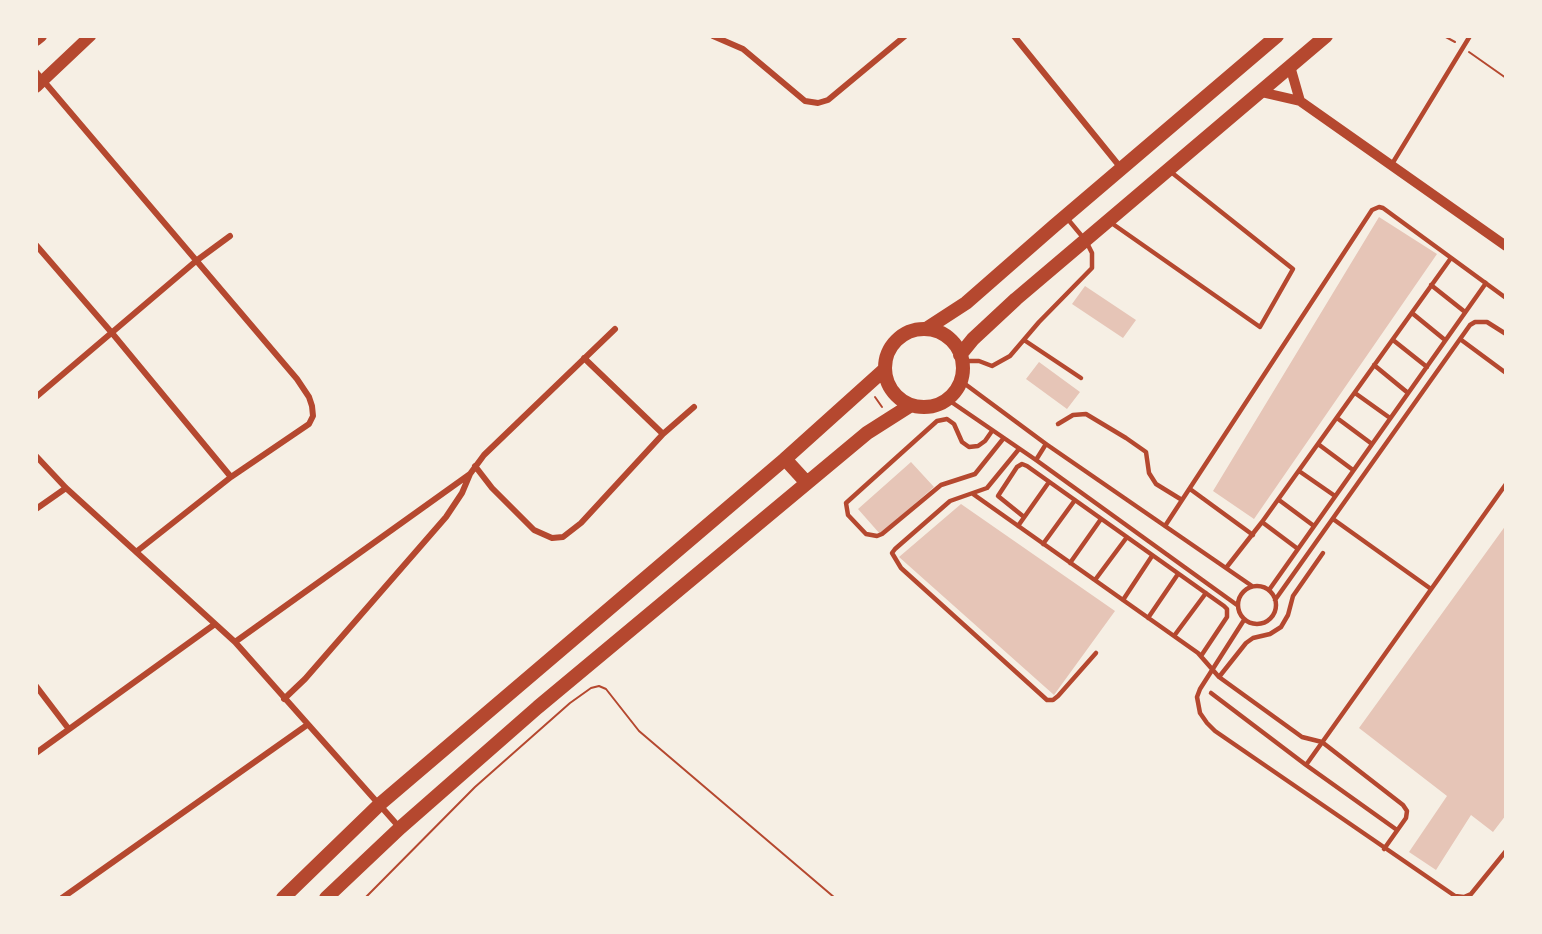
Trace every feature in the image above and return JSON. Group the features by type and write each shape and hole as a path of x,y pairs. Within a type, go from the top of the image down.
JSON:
{"main road":[{"path":"36,40 41,36"},
{"path":"39,80 90,36"},
{"path":"926,329 966,303 1277,36"},
{"path":"961,358 987,325 1326,36"},
{"path":"926,329 950,338 961,358 961,381 955,391 947,399 930,407 911,405 898,397 888,385 884,370 886,357 896,341 913,330 926,329"},
{"path":"283,898 380,804 785,459 884,370"},
{"path":"326,898 400,828 538,706 867,433 911,405"},
{"path":"785,459 807,483"}],"street":[{"path":"713,36 743,49 805,101 818,103 828,100 904,36"},
{"path":"1014,36 1121,168"},
{"path":"1290,66 1300,101"},
{"path":"39,80 303,387 309,397 314,416 309,424 231,477 136,552"},
{"path":"1261,92 1300,101 1506,246"},
{"path":"36,397 196,261 230,237"},
{"path":"36,245 231,477"},
{"path":"284,699 305,679 446,517 462,493 475,466 504,433 615,329"},
{"path":"584,358 663,434"},
{"path":"475,466 492,488 534,530 552,538 563,537 581,523 663,434 694,407"},
{"path":"36,456 66,488 235,642 400,828"},
{"path":"235,642 470,474"},
{"path":"36,510 66,488"},
{"path":"36,753 215,624"},
{"path":"36,686 68,728"},
{"path":"62,898 307,725"}],"lane":[{"path":"1392,164 1470,36"},
{"path":"1109,221 1260,327 1293,269 1168,171"},
{"path":"1165,526 1372,210 1383,208 1506,298"},
{"path":"961,358 992,366 1010,356 1092,268 1092,253 1086,241 1065,216"},
{"path":"1226,568 1279,500 1451,258"},
{"path":"1269,590 1486,283"},
{"path":"1431,285 1465,312"},
{"path":"1412,313 1445,340"},
{"path":"1275,600 1470,325 1481,321 1492,324 1506,334"},
{"path":"1460,339 1505,370"},
{"path":"1024,340 1081,378"},
{"path":"1393,340 1427,366"},
{"path":"1374,365 1408,393"},
{"path":"961,381 1046,444 1252,586"},
{"path":"1355,393 1390,418"},
{"path":"947,399 1036,460 1237,605"},
{"path":"1058,424 1073,416 1086,414 1126,438 1146,452 1149,473 1156,484 1182,500"},
{"path":"1337,418 1372,444"},
{"path":"992,431 978,446 969,447 962,442 954,424 947,419 937,421 846,502 848,515 866,534 876,536 882,534 941,485 975,474 1003,438"},
{"path":"1036,460 1046,444"},
{"path":"1318,444 1353,470"},
{"path":"1019,449 993,483 981,491 950,501 895,549 892,553 894,559 901,568 1047,700 1053,700 1058,696 1096,653"},
{"path":"1024,517 1000,500 998,496 1017,467 1022,464 1224,606 1227,613 1201,656"},
{"path":"1299,471 1335,496"},
{"path":"1018,526 1049,482"},
{"path":"1306,765 1506,484"},
{"path":"1190,489 1253,535"},
{"path":"973,494 1201,656 1219,677 1302,737 1322,742 1403,805 1407,815 1384,849"},
{"path":"1043,544 1075,500"},
{"path":"1279,500 1314,526"},
{"path":"1070,563 1101,519"},
{"path":"1333,519 1431,589"},
{"path":"1263,522 1298,549"},
{"path":"1095,580 1127,537"},
{"path":"1219,677 1246,643 1281,627 1288,615 1293,596 1323,553"},
{"path":"1123,600 1152,555"},
{"path":"1148,618 1178,574"},
{"path":"1252,586 1261,586 1269,590 1275,600 1276,608 1273,616 1267,622 1259,625 1244,620 1237,605 1245,590 1252,586"},
{"path":"1173,636 1206,593"},
{"path":"1244,620 1197,697 1200,713 1207,723 1384,849 1455,896 1464,897 1471,894 1506,851"},
{"path":"1210,693 1398,830"}],"path":[{"path":"1444,36 1506,78"},
{"path":"866,385 890,418"},
{"path":"364,898 475,787 570,704 591,688 599,686 606,689 639,731 836,898"}],"building":[{"path":"1379,217 1437,254 1254,519 1213,491"},
{"path":"1085,286 1136,320 1123,338 1072,304"},
{"path":"1039,362 1080,392 1067,409 1026,379"},
{"path":"911,462 934,487 880,534 858,509"},
{"path":"961,504 1115,611 1054,695 899,557"},
{"path":"1506,525 1506,815 1493,832 1471,815 1436,870 1409,852 1447,796 1359,728"}]}
